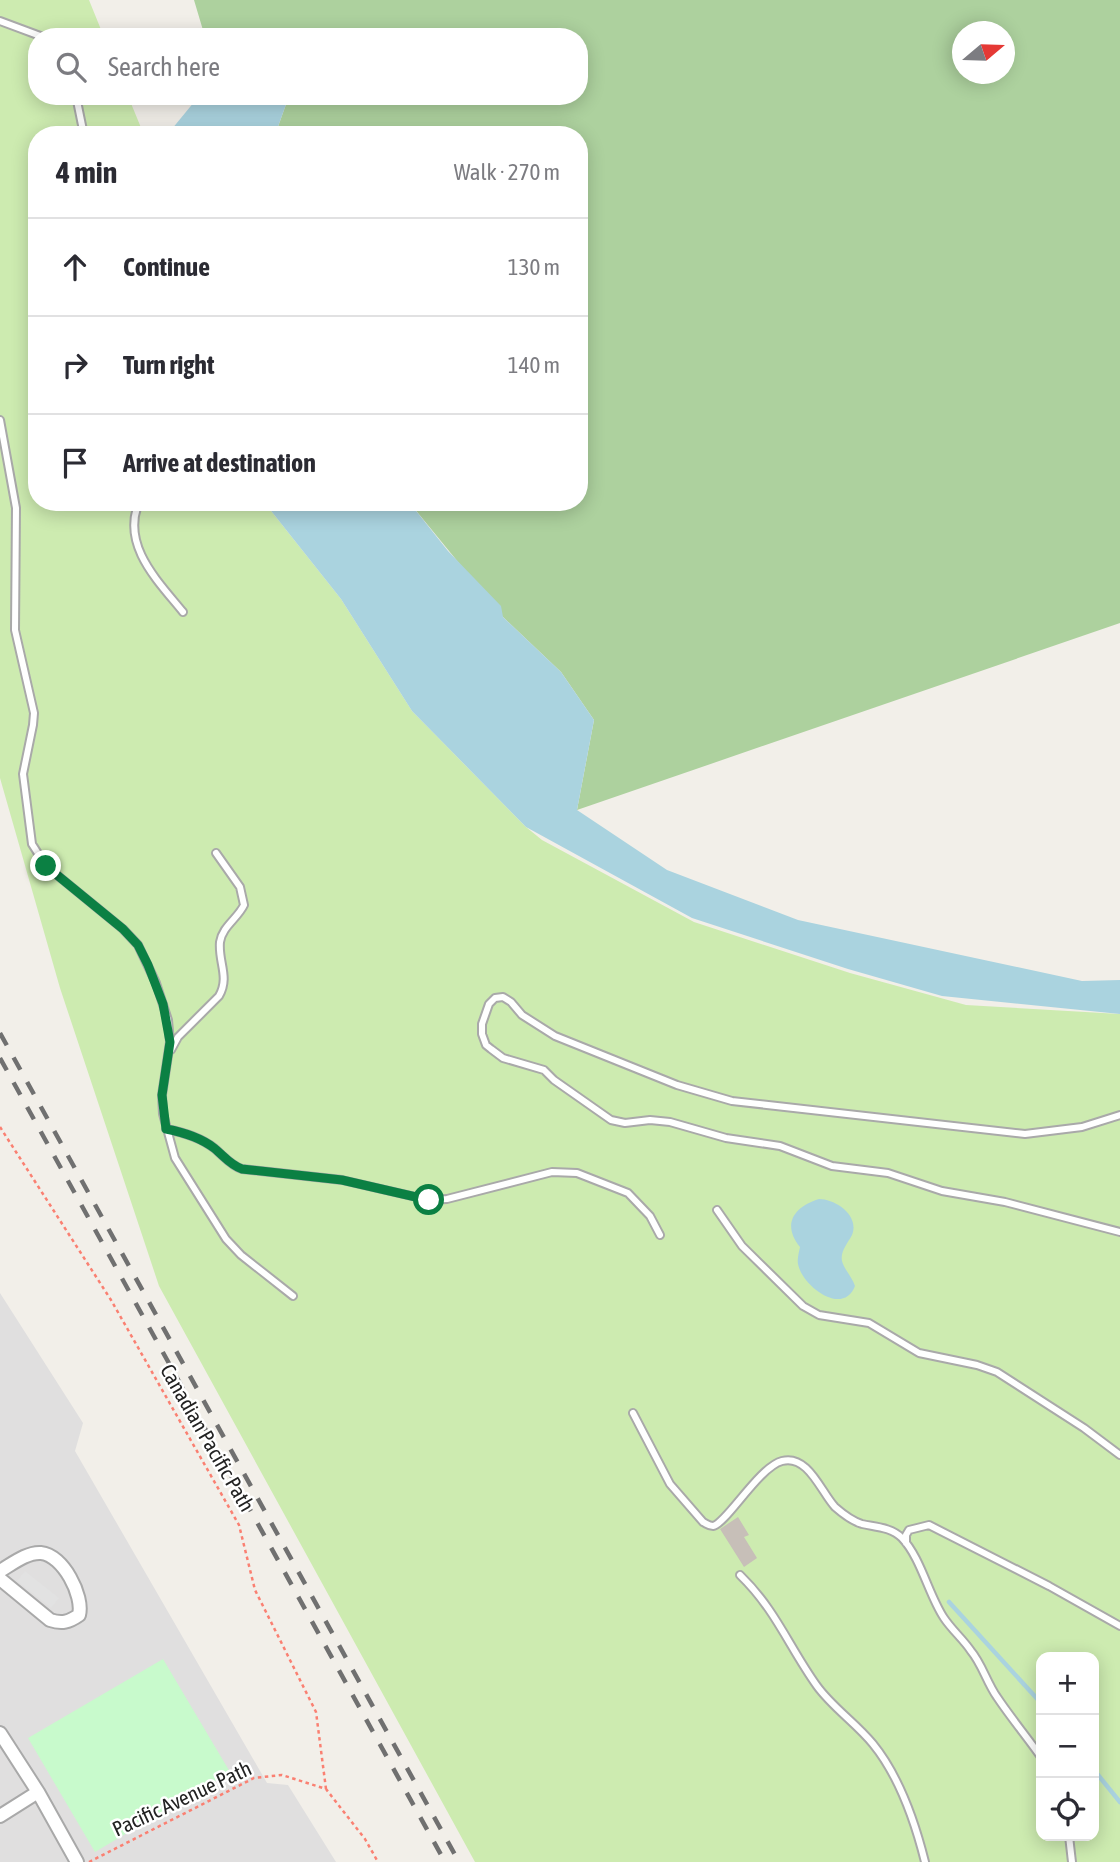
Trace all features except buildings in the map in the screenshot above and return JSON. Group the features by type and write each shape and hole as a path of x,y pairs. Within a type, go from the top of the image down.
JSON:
{"street":[{"path":"0,1571 28,1555 42,1553 54,1558 61,1564 79,1596 79,1615 69,1622 51,1620 0,1579"},
{"path":"0,1733 38,1792 77,1862"},
{"path":"0,1816 38,1792"}],"lane":[{"path":"0,21 28,31"},
{"path":"78,105 82,126"},
{"path":"0,420 16,508 15,630 34,713 23,774 32,844 46,866 123,929 138,945 156,983 165,1012 170,1042 162,1095 166,1129 175,1158 226,1239 241,1255 293,1296"},
{"path":"135,511 136,545 151,572 183,612"},
{"path":"167,1062 178,1037 223,989 225,974 220,943 227,927 244,905 240,887 216,853"},
{"path":"1120,1115 1082,1127 1025,1134 732,1101 677,1085 555,1037 522,1015 503,997 495,998 489,1004 482,1024 486,1045 503,1058 544,1070 611,1120 625,1123 650,1120 670,1122 726,1138 780,1146 832,1166 888,1173 942,1191 1005,1202 1120,1232"},
{"path":"166,1129 194,1137 215,1148 234,1166 242,1169 342,1180 429,1200 447,1199 552,1172 577,1173 628,1193 650,1216 660,1235"},
{"path":"717,1209 742,1246 803,1306 819,1315 869,1323 919,1353 997,1372 1084,1428 1120,1455"},
{"path":"633,1413 670,1484 709,1526 715,1526 725,1518 733,1505 774,1465 792,1460 800,1463 826,1496 848,1517 892,1531 901,1537 932,1589 942,1615 970,1649 999,1700 1036,1750"},
{"path":"906,1545 909,1530 929,1525 1049,1586 1120,1626"},
{"path":"740,1576 770,1609 816,1685 835,1707 856,1725 886,1762 908,1808 925,1862"},
{"path":"1070,1841 1072,1862"}],"path":[{"name":"Canadian Pacific Path","path":"0,1127 111,1300 239,1525 255,1590 316,1712 326,1789"},
{"name":"Pacific Avenue Path","path":"89,1862 254,1778 282,1775 326,1789"},
{"path":"326,1789 365,1839 378,1862"}],"shaded area":[{"path":"0,1293 83,1423 75,1451 267,1783 288,1785 336,1862 0,1862"},
{"path":"25,1571 59,1598 51,1608 17,1581"}],"green space":[{"path":"0,0 89,0 100,28 28,28 28,105 132,105 140,126 28,126 28,511 271,511 341,599 412,711 542,840 694,922 850,973 966,1005 1120,1014 1120,1862 475,1862 159,1286 60,988 0,778"},
{"path":"194,0 1120,0 1120,623 577,810 594,720 561,672 503,617 416,511 588,511 588,126 278,126 286,105 588,105 588,28 202,28"},
{"path":"163,1659 230,1772 95,1852 28,1738"}],"water":[{"path":"192,105 286,105 278,126 174,126"},
{"path":"271,511 416,511 448,551 501,606 503,617 561,672 594,720 577,810 667,870 798,920 1082,981 1120,980 1120,1014 942,996 848,969 692,918 526,827 412,711 341,599"},
{"path":"819,1199 839,1205 849,1215 854,1228 842,1257 855,1286 849,1295 842,1299 824,1295 815,1289 801,1273 798,1264 800,1247 791,1224 797,1212"}],"waterway":[{"path":"949,1602 1036,1698"},
{"path":"1099,1776 1120,1802"}],"railway":[{"path":"0,1033 459,1862"},
{"path":"0,1058 445,1862"}],"route":[{"path":"46,866 123,929 138,945 148,965 163,1004 170,1042 162,1095 166,1129 194,1137 215,1148 234,1166 242,1169 319,1176 429,1200"}]}
